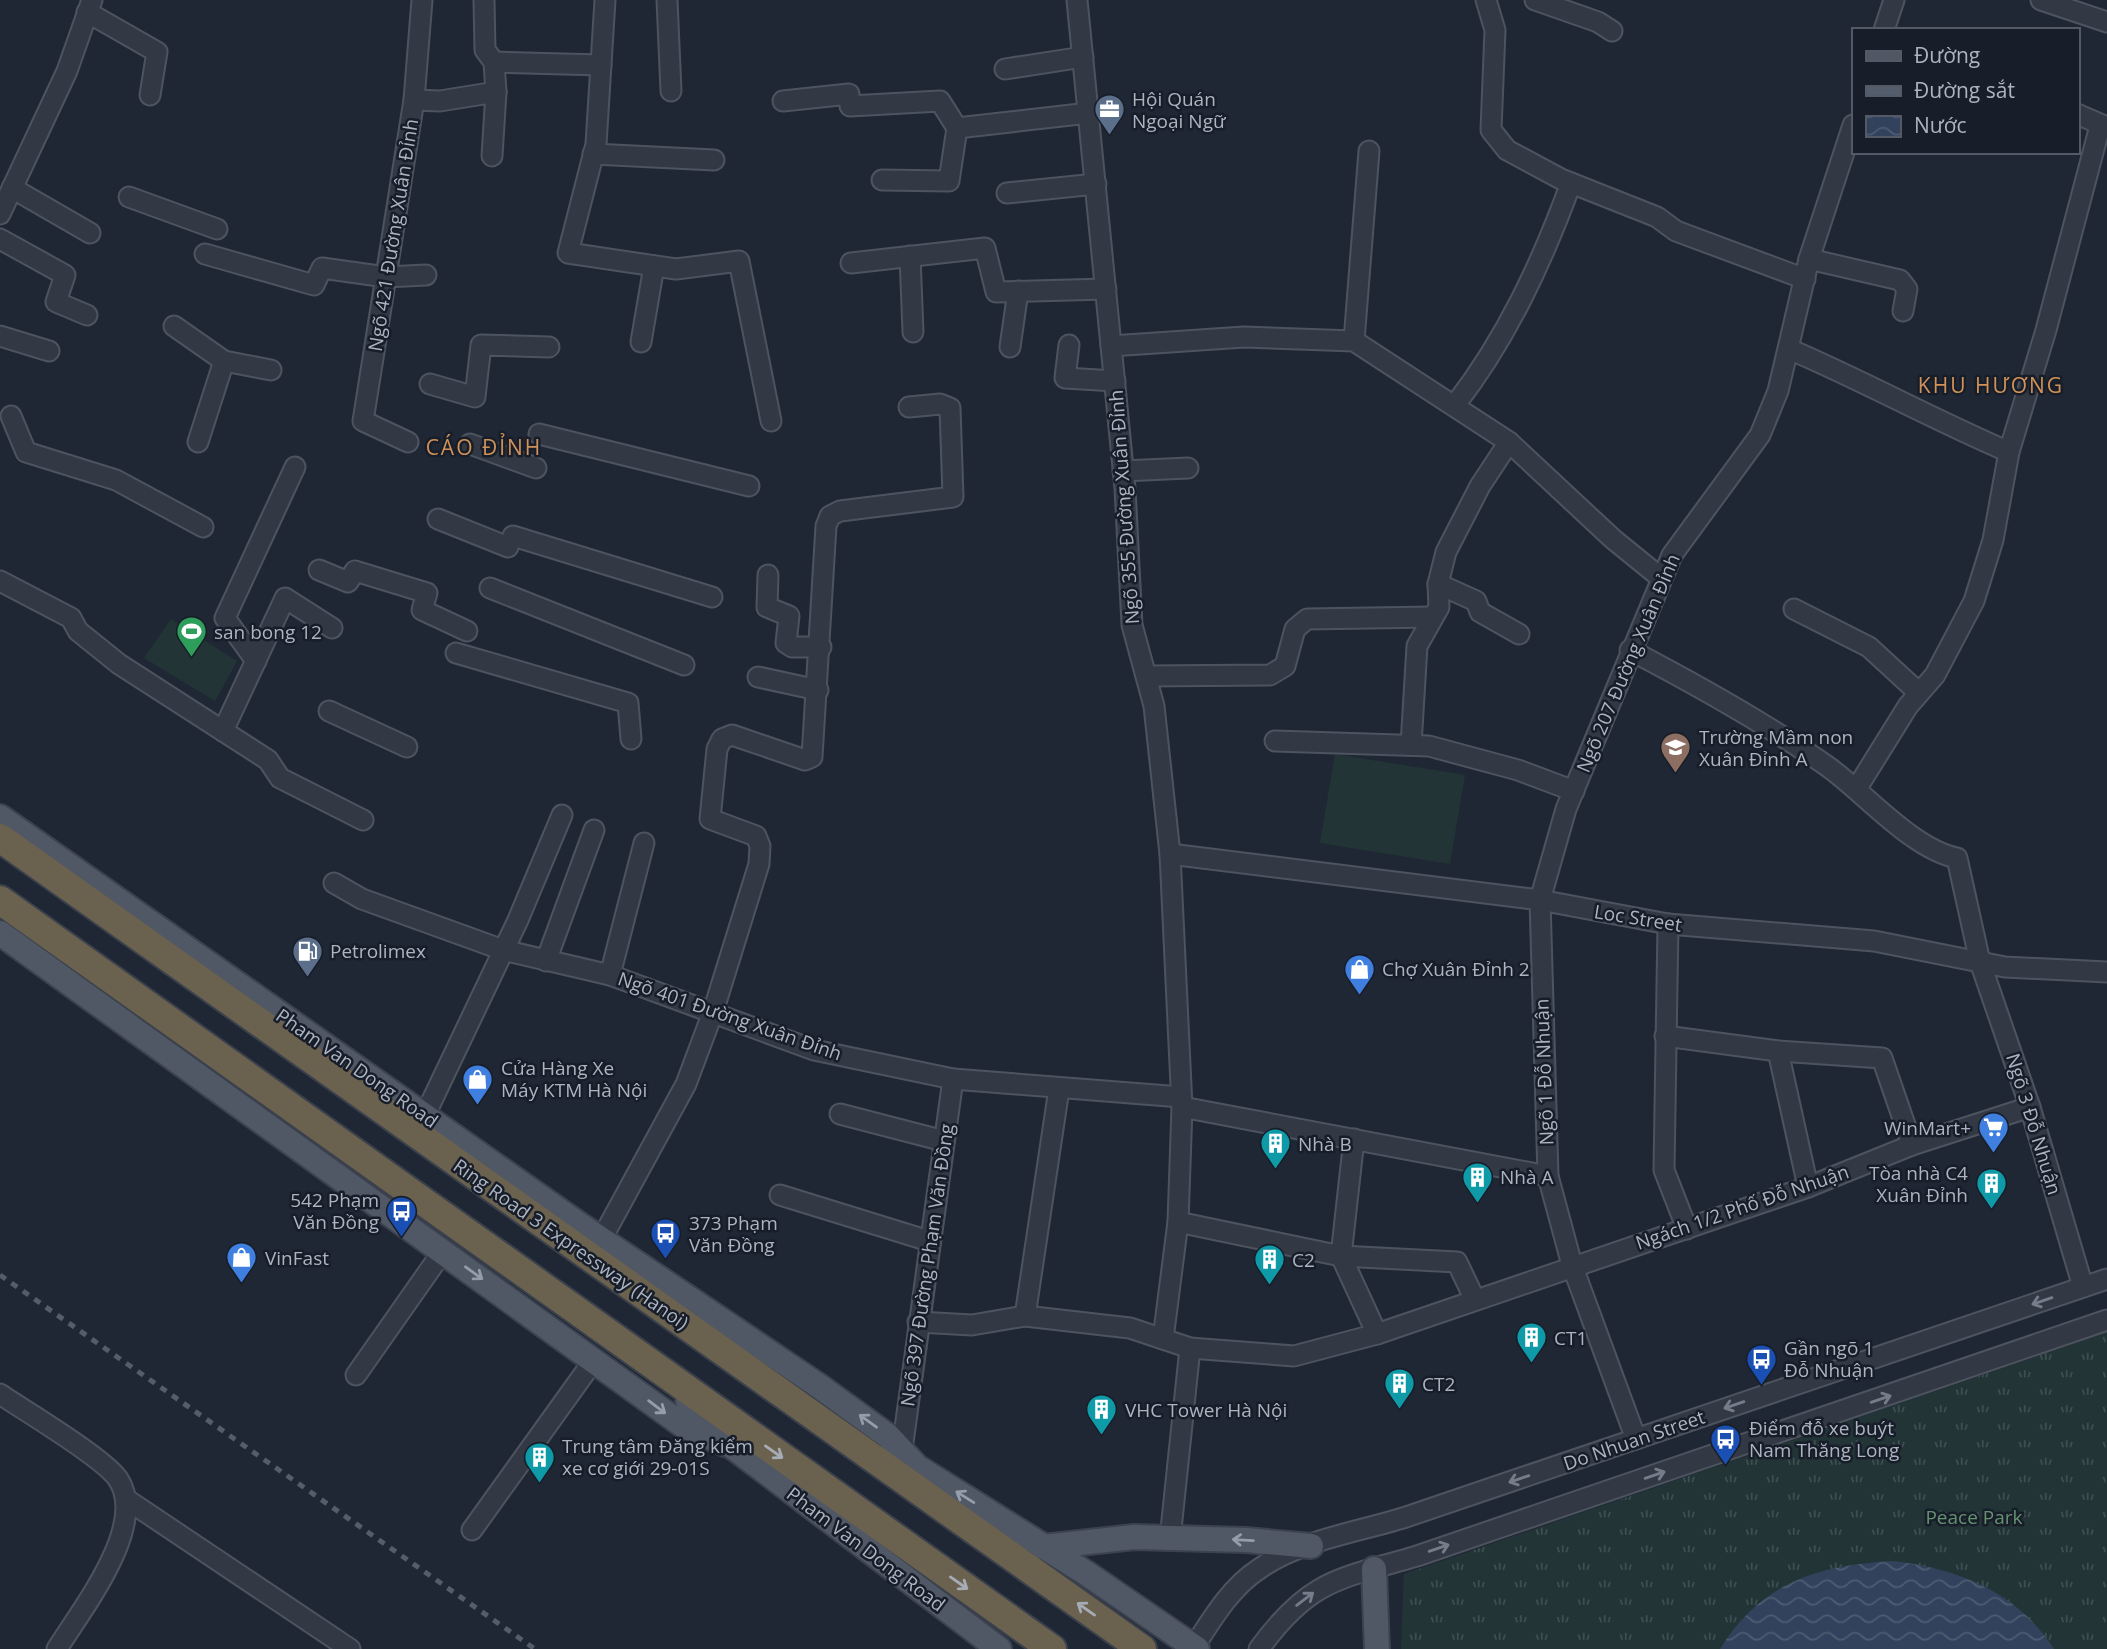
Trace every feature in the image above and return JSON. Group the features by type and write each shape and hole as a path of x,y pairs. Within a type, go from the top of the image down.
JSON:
{"highway":[{"name":"Ring Road 3 Expressway (Hanoi)","path":"0,835 1142,1649"},
{"path":"0,900 1052,1649"}],"main road":[{"name":"Pham Van Dong Road","path":"0,817 601,1240 819,1386 888,1436 910,1459 1194,1648"},
{"name":"Pham Van Dong Road","path":"0,835 876,1455 910,1459"},
{"name":"Pham Van Dong Road","path":"0,912 575,1324 696,1407 733,1447 999,1649"},
{"name":"Pham Van Dong Road","path":"0,933 684,1426 733,1447"},
{"path":"1043,1547 1134,1537 1311,1546"},
{"path":"1374,1569 1377,1649"}],"street":[{"name":"Ngõ 421 Đường Xuân Đỉnh","path":"408,442 363,421 414,100 422,0"},
{"path":"485,0 485,50 494,62 496,92 492,156"},
{"path":"604,0 593,154 568,253 676,269 739,261 771,421"},
{"path":"667,0 671,91"},
{"name":"Ngõ 355 Đường Xuân Đỉnh","path":"1077,0 1123,471 1132,625 1154,706 1170,855 1181,1102 1178,1222 1163,1339"},
{"path":"1486,0 1495,30 1491,121 1494,137 1517,156 1571,184 1657,217 1676,231 1805,279"},
{"path":"1535,0 1598,22 1612,31"},
{"path":"1885,28 1894,0"},
{"path":"2041,0 2107,22"},
{"path":"0,214 68,71 90,6 157,52 150,95"},
{"path":"1005,69 1083,57"},
{"path":"494,62 601,65"},
{"path":"414,100 440,101 496,92"},
{"path":"783,101 849,93 850,106 940,101 957,128 949,181 882,180"},
{"path":"957,128 1089,113"},
{"path":"1630,650 1695,684 1857,788 1908,706 1936,675 1974,601 1993,540 2009,453 2103,126 2079,115"},
{"name":"Ngõ 207 Đường Xuân Đỉnh","path":"1540,900 1574,791 1661,578 1672,555 1760,435 1778,391 1809,259 1852,128"},
{"path":"1354,341 1369,151"},
{"path":"593,154 714,160"},
{"path":"1007,193 1096,184"},
{"path":"1455,405 1483,369 1525,294 1549,244 1571,184"},
{"path":"12,188 90,233"},
{"path":"129,197 217,229"},
{"path":"0,239 65,275 56,302 87,315"},
{"path":"851,263 985,248 996,292 1106,289"},
{"path":"205,254 314,285 322,268 386,277 426,275"},
{"path":"910,256 912,332"},
{"path":"1809,259 1900,280 1907,289 1903,311"},
{"path":"641,342 654,266"},
{"path":"1010,347 1018,291"},
{"path":"174,326 224,360 271,370"},
{"path":"0,336 48,351"},
{"path":"1111,346 1244,337 1354,341 1509,442 1613,539 1661,578"},
{"path":"430,384 475,397 481,345 549,347"},
{"path":"1069,345 1065,379 1115,381"},
{"path":"1789,349 2009,453"},
{"path":"198,442 224,360"},
{"path":"601,1240 685,1084 713,1012 759,864 760,846 756,836 709,820 717,749 722,739 733,735 804,760 812,757 821,647 826,526 830,516 840,511 953,498 950,408 940,404 909,407"},
{"path":"10,416 26,452 117,480 203,527"},
{"path":"540,434 749,486"},
{"path":"1411,745 1418,646 1439,607 1438,584 1446,552 1480,486 1509,442"},
{"path":"470,444 536,467"},
{"path":"256,661 225,618 295,467"},
{"path":"1123,471 1188,468"},
{"path":"438,519 510,542 712,597"},
{"path":"319,570 348,582 355,571 427,593 422,610 467,631"},
{"path":"768,575 767,607 789,616 786,643 792,647 821,647"},
{"path":"0,581 71,618 78,631 119,664 268,760 280,778 363,820"},
{"path":"1438,584 1476,601 1480,612 1519,634"},
{"path":"489,588 684,665"},
{"path":"223,731 285,598 332,628"},
{"path":"1794,609 1869,647 1919,693"},
{"path":"1146,676 1270,675 1285,666 1295,629 1307,619 1433,617"},
{"path":"456,653 628,703 631,739"},
{"path":"758,677 818,690"},
{"path":"329,711 407,747"},
{"path":"1275,741 1429,746 1518,770 1574,791"},
{"name":"Ngõ 3 Đỗ Nhuận","path":"1857,788 1918,841 1957,858 1980,962 2030,1107 2083,1287"},
{"path":"425,1115 541,869 562,815"},
{"path":"546,961 594,830"},
{"path":"610,975 644,843"},
{"name":"Loc Street","path":"1170,855 1540,900 1668,924 1874,942 2005,967 2107,972"},
{"name":"Ngõ 401 Đường Xuân Đỉnh","path":"334,883 362,899 503,950 610,975 814,1049 953,1079 1181,1102"},
{"name":"Ngõ 1 Đỗ Nhuận","path":"1540,900 1548,1176 1572,1265 1636,1439"},
{"path":"1668,924 1664,1170 1688,1228"},
{"path":"1665,1036 1778,1051 1882,1058 1912,1145"},
{"path":"1778,1051 1808,1187"},
{"name":"Ngõ 397 Đường Phạm Văn Đồng","path":"910,1459 918,1322 953,1079"},
{"path":"1025,1316 1059,1090"},
{"path":"1181,1102 1548,1176"},
{"name":"Ngách 1/2 Phố Đỗ Nhuận","path":"918,1322 972,1325 1025,1316 1130,1328 1190,1348 1294,1356 1377,1334 1572,1265 1808,1187 1912,1145 2030,1107"},
{"path":"840,1114 944,1141"},
{"path":"1354,1139 1341,1256 1377,1334"},
{"path":"780,1195 929,1241"},
{"path":"1178,1222 1341,1256 1457,1262 1475,1300"},
{"path":"356,1376 443,1251"},
{"name":"Do Nhuan Street","path":"1194,1648 1235,1590 1259,1569 1311,1546 1406,1517 2107,1279"},
{"name":"Do Nhuan Street","path":"1259,1649 1282,1619 1305,1597 1337,1579 1374,1569 2107,1320"},
{"path":"1170,1539 1190,1348"},
{"path":"472,1530 594,1360"},
{"path":"0,1394 98,1462 118,1479 126,1499 126,1520 119,1546 57,1649"},
{"path":"126,1499 350,1649"}],"green space":[{"name":"san bong 12","path":"171,619 237,661 215,701 144,658"},
{"path":"1335,754 1465,775 1450,864 1320,843"},
{"name":"Peace Park","path":"2107,1332 2107,1649 1401,1649 1404,1574"}],"water":[{"path":"1893,1561 1940,1570 1984,1586 2023,1612 2054,1649 1720,1649 1736,1626 1754,1608 1794,1581 1841,1567"}],"railway":[{"path":"0,1275 535,1649"}],"place":[{"name":"Hội Quán Ngoại Ngữ","path":"1109,137"},
{"name":"san bong 12","path":"191,659"},
{"name":"Trường Mầm non Xuân Đỉnh A","path":"1676,775"},
{"name":"Petrolimex","path":"307,978"},
{"name":"Chợ Xuân Đỉnh 2","path":"1359,996"},
{"name":"Cửa Hàng Xe Máy KTM Hà Nội","path":"478,1106"},
{"name":"WinMart+","path":"1994,1155"},
{"name":"Nhà B","path":"1275,1171"},
{"name":"Nhà A","path":"1477,1204"},
{"name":"Tòa nhà C4 Xuân Đỉnh","path":"1991,1211"},
{"name":"542 Phạm Văn Đồng","path":"402,1238"},
{"name":"373 Phạm Văn Đồng","path":"666,1261"},
{"name":"VinFast","path":"242,1285"},
{"name":"C2","path":"1269,1287"},
{"name":"CT1","path":"1531,1365"},
{"name":"Gần ngõ 1 Đỗ Nhuận","path":"1761,1386"},
{"name":"CT2","path":"1399,1411"},
{"name":"VHC Tower Hà Nội","path":"1102,1437"},
{"name":"Điểm đỗ xe buýt Nam Thăng Long","path":"1726,1466"},
{"name":"Trung tâm Đăng kiểm xe cơ giới 29-01S","path":"539,1484"}],"district":[{"name":"KHU HƯƠNG","path":"1991,386"},
{"name":"CÁO ĐỈNH","path":"484,448"}]}
